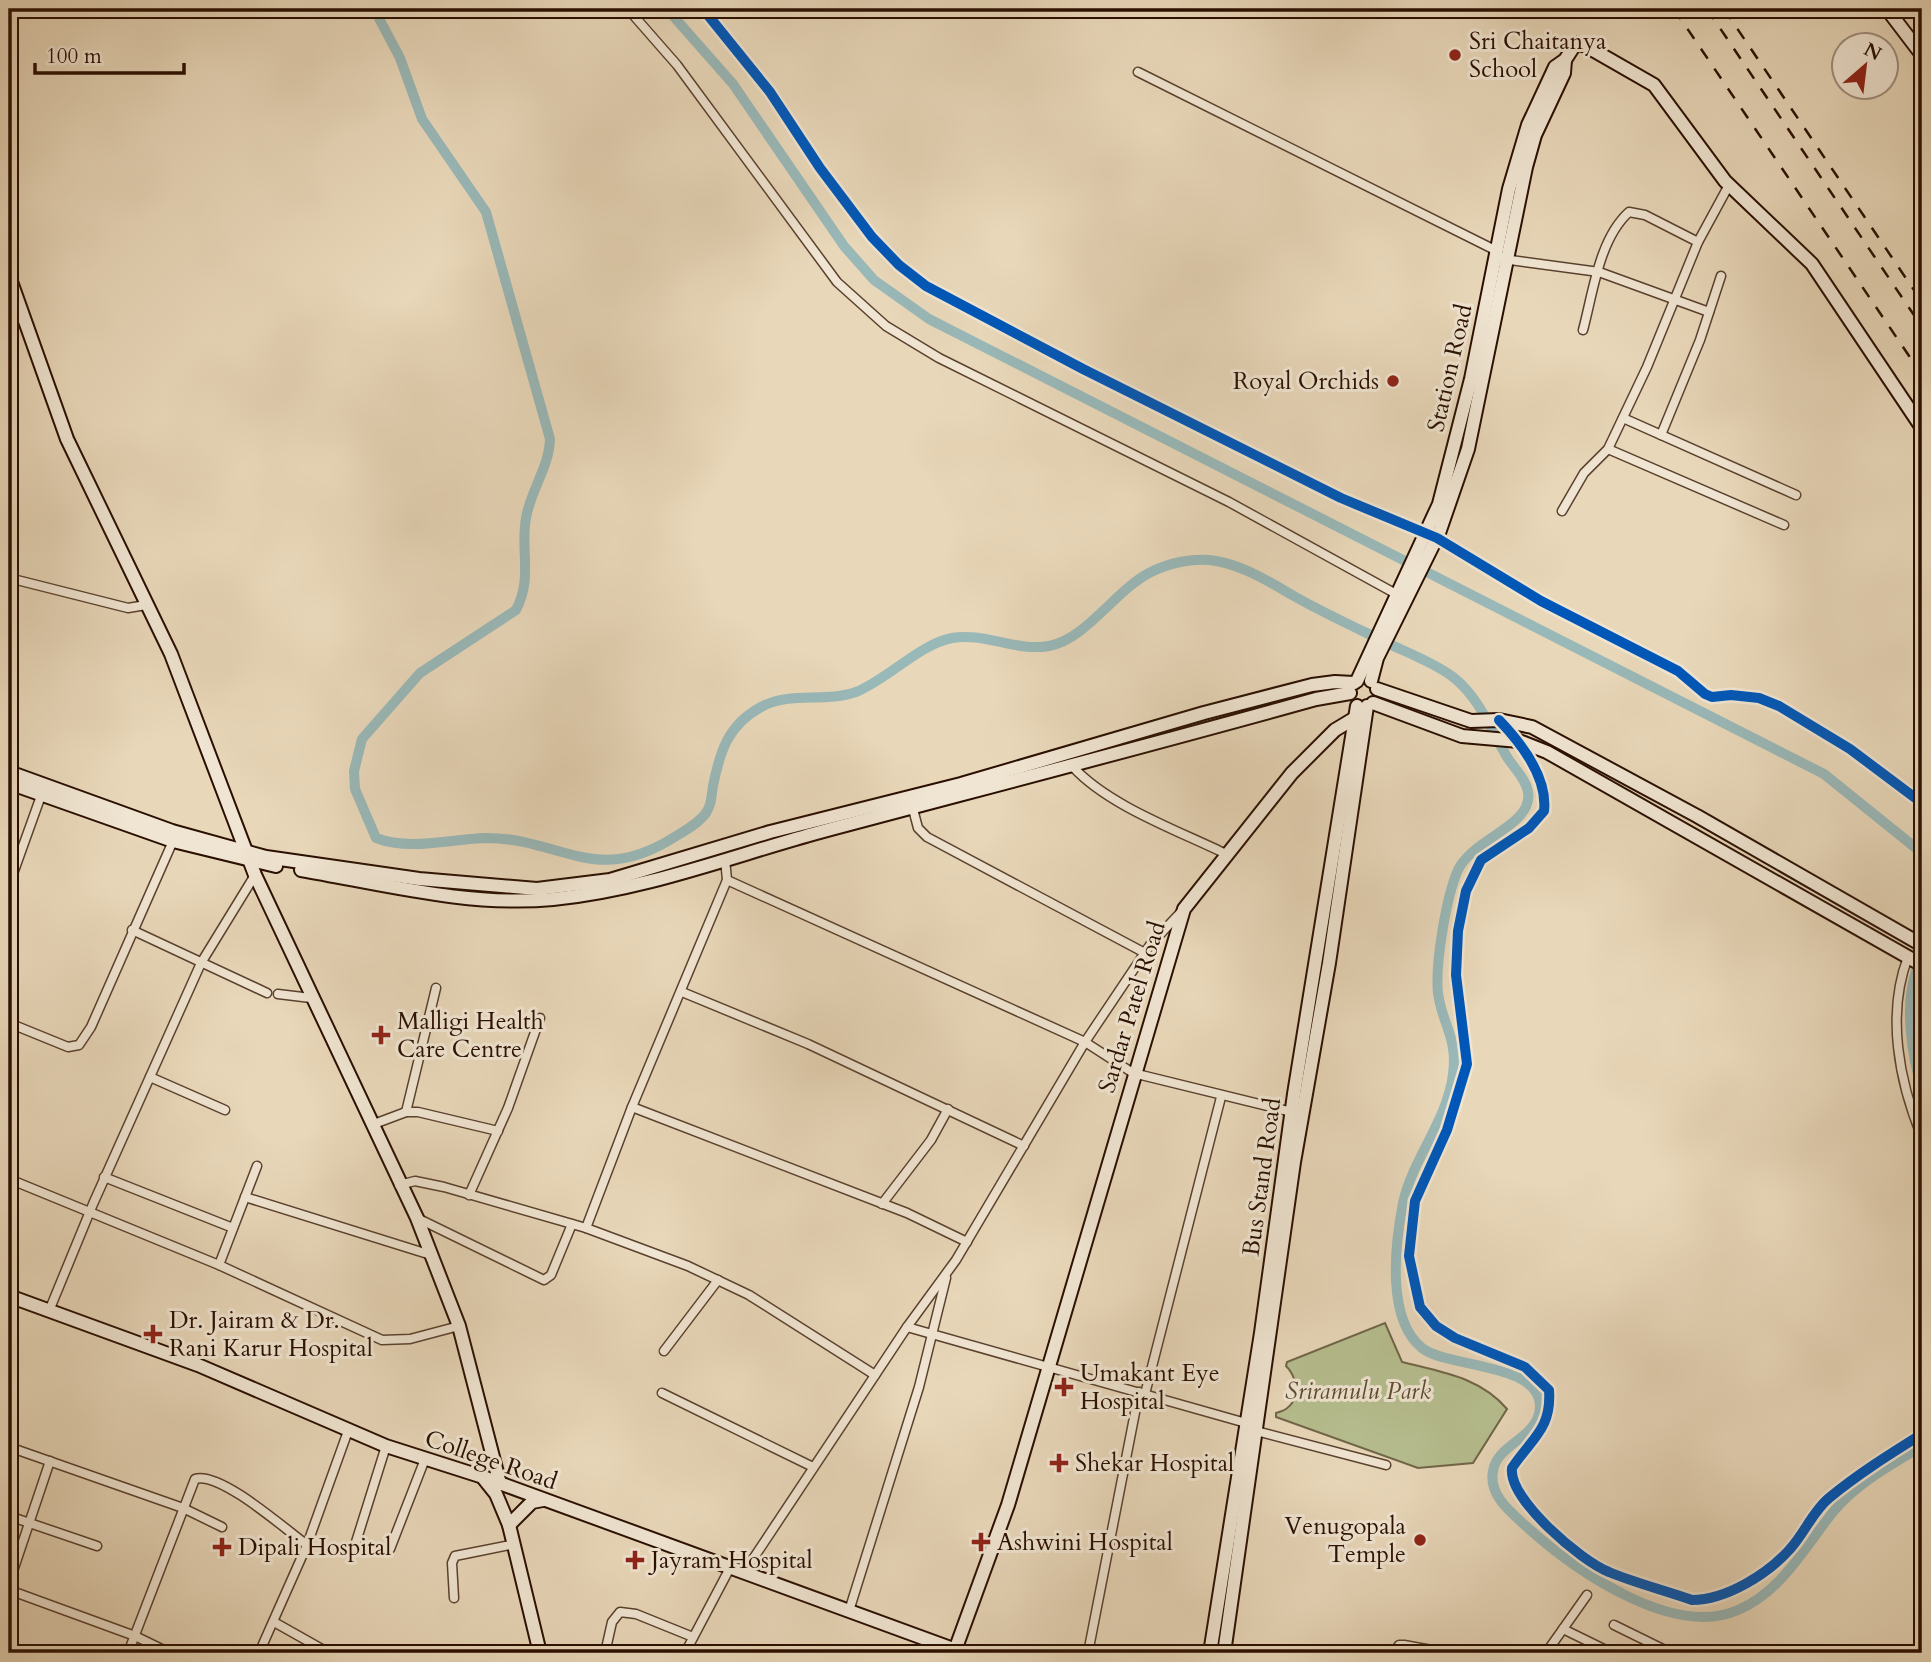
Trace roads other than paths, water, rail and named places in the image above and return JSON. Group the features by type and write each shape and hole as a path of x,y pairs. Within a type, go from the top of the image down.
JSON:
{"street":[{"path":"628,9 677,65 825,268 863,309 939,358 1404,590"},
{"path":"703,9 770,92 820,168 872,237 911,275 961,306 1083,369 1430,539 1541,601 1678,671 1705,694 1712,697 1743,695 1779,706 1850,749 1922,803"},
{"path":"1887,9 1922,55"},
{"name":"Station Road","path":"1430,539 1468,449 1500,256 1525,167 1535,135 1564,73 1564,60 1573,46 1581,44 1654,85 1729,185 1812,264 1922,428"},
{"path":"1138,72 1500,256 1599,272 1709,312"},
{"path":"1562,511 1584,473 1608,449 1698,242 1729,185"},
{"path":"1583,330 1614,230 1629,212 1645,215 1698,242"},
{"path":"9,276 67,439 171,654 251,862 311,998 374,1124 399,1185 418,1219 459,1326 500,1484"},
{"path":"1661,435 1721,276"},
{"path":"1623,418 1796,495"},
{"path":"1608,449 1784,525"},
{"path":"1430,539 1373,656 1362,685 1363,708 1468,737 1514,741 1547,752 1922,965"},
{"path":"9,578 128,608 146,605"},
{"path":"9,783 43,790 172,831 251,862 306,863 481,886 537,889 610,880 840,813 961,784 1204,713 1335,681 1362,685 1471,721 1497,720 1532,727 1709,822 1922,945"},
{"path":"9,772 43,790 173,841 251,862 425,891 511,900 552,899 611,890 1073,767 1362,685"},
{"name":"Bus Stand Road","path":"1224,1653 1251,1427 1297,1113 1329,964 1363,708 1362,685"},
{"name":"Sardar Patel Road","path":"958,1652 1008,1505 1133,1073 1184,909 1292,774 1335,730 1363,708"},
{"path":"1497,720 1514,741 1542,788 1544,811 1529,828 1481,860 1466,891 1458,931 1456,975 1467,1064 1447,1129 1415,1200 1409,1256 1420,1307 1430,1320 1455,1338 1483,1347 1525,1367 1549,1390 1547,1416 1534,1444 1512,1468 1513,1483 1540,1517 1595,1565 1692,1600 1703,1600 1743,1584 1772,1567 1790,1549 1831,1496 1858,1473 1922,1434"},
{"path":"1073,767 1098,789 1226,854"},
{"path":"9,885 43,790"},
{"path":"912,809 918,828 927,836 1145,953"},
{"path":"9,1023 68,1047 79,1045 91,1027 173,841"},
{"path":"586,1228 632,1107 727,880 725,859"},
{"path":"49,1311 104,1177 201,963 251,862"},
{"path":"727,880 936,972 1085,1042 1133,1073 1221,1097 1297,1113"},
{"path":"745,1571 907,1327 948,1272 1085,1042 1145,953 1184,909"},
{"path":"132,930 267,993"},
{"path":"1908,957 1897,992 1898,1035 1909,1101 1922,1137"},
{"path":"406,1112 436,988"},
{"path":"682,992 808,1044 1024,1146"},
{"path":"278,994 311,998"},
{"path":"470,1195 498,1130 540,1018"},
{"path":"150,1077 225,1110"},
{"path":"1088,1653 1142,1393 1221,1097"},
{"path":"632,1107 882,1204 967,1242"},
{"path":"882,1204 931,1140 948,1109"},
{"path":"374,1124 406,1112 424,1112 498,1130"},
{"path":"219,1265 257,1166"},
{"path":"104,1177 233,1228"},
{"path":"9,1179 219,1265 382,1340 410,1339 459,1326"},
{"path":"399,1185 415,1181 470,1195 586,1228 650,1251 749,1295 876,1375"},
{"path":"245,1197 431,1255"},
{"path":"418,1219 544,1280 551,1275 572,1224"},
{"path":"849,1611 948,1272"},
{"path":"664,1351 718,1280"},
{"name":"College Road","path":"9,1296 198,1365 386,1447 483,1477 745,1571 958,1652"},
{"path":"907,1327 1048,1365 1386,1465"},
{"path":"662,1393 813,1467"},
{"name":"Bus Stand Road","path":"1210,1653 1251,1427"},
{"path":"259,1653 307,1545 348,1432"},
{"path":"9,1447 183,1508 222,1527"},
{"path":"356,1542 386,1447"},
{"path":"390,1549 425,1459"},
{"path":"9,1583 50,1461"},
{"path":"483,1477 496,1494 509,1525 540,1653"},
{"path":"128,1653 195,1479 215,1481 307,1545"},
{"path":"509,1525 532,1502 542,1500"},
{"path":"9,1516 97,1546"},
{"path":"454,1598 452,1563 455,1556 515,1544"},
{"path":"685,1653 731,1566"},
{"path":"9,1590 135,1636 170,1653"},
{"path":"1546,1653 1587,1595"},
{"path":"606,1653 612,1622 620,1612 636,1614 693,1637"},
{"path":"274,1622 330,1653"},
{"path":"1614,1625 1671,1653"},
{"path":"1563,1629 1612,1653"},
{"path":"1394,1653 1399,1645 1448,1653"}],"waterway":[{"path":"374,9 400,58 422,119 486,212 550,439 547,460 526,518 524,587 516,610 420,673 362,739 354,771 355,789 376,838 402,844 486,838 513,840 599,860 621,859 645,852 686,830 706,813 727,740 741,722 761,707 784,699 832,697 856,692 928,647 952,638 976,638 1037,647 1063,642 1088,625 1136,581 1156,569 1173,564 1208,560 1246,570 1453,677 1470,694 1484,714 1527,787 1527,804 1522,814 1465,859 1458,870 1449,897 1440,949 1438,993 1452,1041 1453,1074 1444,1107 1414,1171 1403,1203 1396,1259 1398,1300 1403,1319 1422,1348 1434,1354 1509,1374 1525,1381 1536,1392 1540,1406 1538,1417 1533,1426 1496,1461 1493,1471 1494,1488 1503,1504 1572,1563 1626,1596 1655,1608 1684,1615 1712,1617 1738,1610 1767,1592 1791,1567 1842,1502 1875,1475 1922,1446"},
{"path":"667,9 733,84 844,246 874,280 929,319 1824,774 1922,853"},
{"path":"1916,972 1912,985 1910,1015 1915,1061 1922,1089"}],"railway":[{"path":"1674,9 1922,375"},
{"path":"1707,9 1922,327"},
{"path":"1724,9 1922,302"}],"place":[{"name":"Sri Chaitanya School","path":"1455,55"},
{"name":"Royal Orchids","path":"1393,381"},
{"name":"Malligi Health Care Centre","path":"381,1035"},
{"name":"Dr. Jairam & Dr. Rani Karur Hospital","path":"153,1334"},
{"name":"Umakant Eye Hospital","path":"1064,1387"},
{"name":"Shekar Hospital","path":"1059,1463"},
{"name":"Venugopala Temple","path":"1420,1540"},
{"name":"Ashwini Hospital","path":"981,1542"},
{"name":"Dipali Hospital","path":"222,1547"},
{"name":"Jayram Hospital","path":"635,1560"}],"park label":[{"name":"Sriramulu Park","path":"1358,1391"}]}
